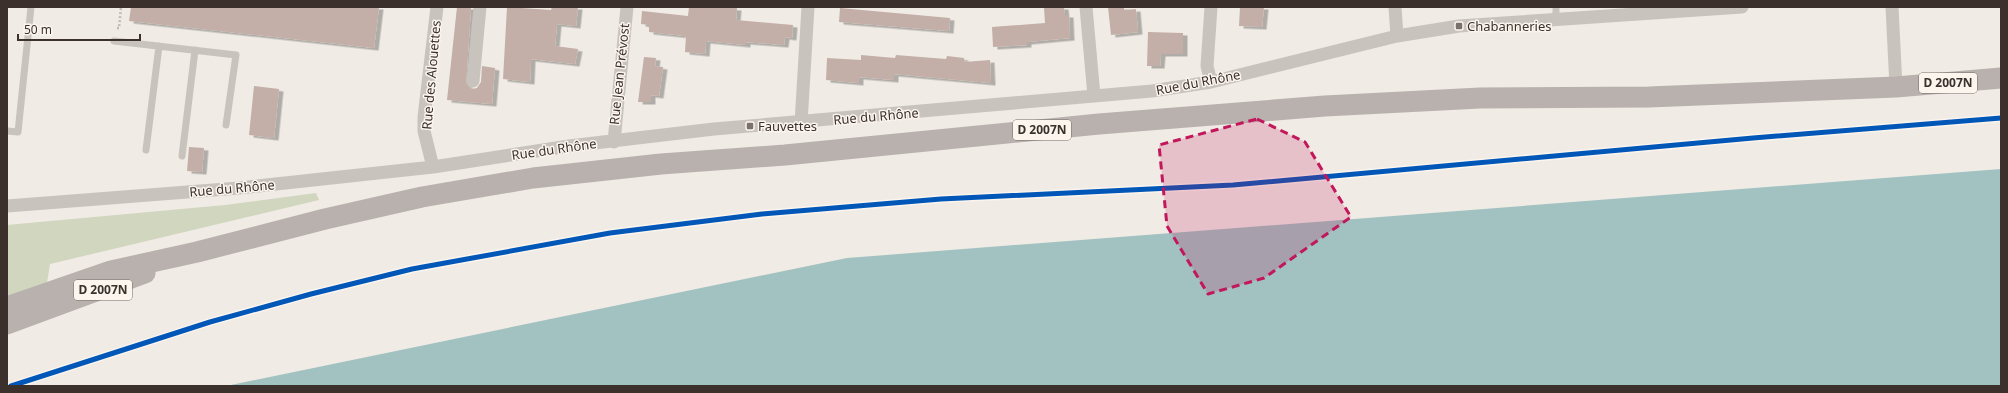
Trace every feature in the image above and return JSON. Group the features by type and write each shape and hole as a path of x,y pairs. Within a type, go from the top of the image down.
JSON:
{"main road":[{"name":"D 2007N","path":"7,307 111,271 197,252 325,219 422,197 533,178 661,164 785,155 1099,124 1325,106 1480,98 1649,97 1896,87 2001,78"},
{"name":"D 2007N","path":"7,324 117,285 197,252"}],"street":[{"name":"Rue des Alouettes","path":"433,167 424,132 424,117 437,7"},
{"path":"473,81 480,7"},
{"name":"Rue Jean Prévost","path":"614,142 627,7"},
{"path":"801,123 808,7"},
{"path":"1086,7 1094,96"},
{"path":"1211,7 1206,66 1211,82"},
{"path":"1395,7 1397,36"},
{"name":"Rue du Rhône","path":"7,206 239,188 433,167 569,146 614,142 714,129 801,123 1152,91 1211,82 1397,36 1458,26 1556,13 1742,7"},
{"path":"1892,7 1896,87"}],"lane":[{"path":"7,131 18,132 31,7"},
{"path":"114,40 236,55 226,125"},
{"path":"146,150 159,46"},
{"path":"182,156 195,50"}],"path":[{"path":"115,28 119,28 121,7"}],"highlighted area":[{"path":"1257,119 1305,142 1351,217 1264,278 1208,294 1167,226 1159,145"}],"green space":[{"path":"316,193 319,200 50,264 47,283 7,297 7,225 225,205"}],"water":[{"path":"2001,169 2001,386 226,386 847,258"}],"building":[{"path":"131,7 379,7 374,48 129,21"},
{"path":"457,7 471,7 466,84 472,89 477,88 481,82 482,66 495,68 492,104 447,100"},
{"path":"507,7 551,10 552,7 578,7 576,26 557,24 555,46 578,49 575,64 531,59 530,82 503,79"},
{"path":"689,7 737,8 736,20 793,25 792,38 785,37 784,45 746,42 746,45 706,41 705,54 685,52 686,36 649,32 649,25 641,24 642,11 688,16"},
{"path":"1044,7 1064,7 1065,15 1069,15 1070,38 1027,42 1027,45 993,47 992,27 1045,23"},
{"path":"1108,7 1124,7 1124,10 1136,9 1138,32 1111,35"},
{"path":"1240,7 1264,7 1262,27 1239,26"},
{"path":"840,8 950,18 949,31 839,22"},
{"path":"1148,32 1183,33 1183,54 1161,54 1160,66 1147,66"},
{"path":"861,55 895,58 896,55 946,59 947,56 964,58 964,62 990,60 991,83 894,74 894,80 859,77 859,83 826,80 827,58 861,60"},
{"path":"644,57 656,58 655,66 663,67 659,96 651,95 651,102 638,102"},
{"path":"254,86 279,89 274,138 249,135"},
{"path":"189,147 204,148 202,172 187,171"}],"cycle path":[{"path":"11,386 210,322 311,294 412,269 610,233 762,214 941,199 1233,185 1753,138 2001,118"}],"place":[{"name":"Chabanneries","path":"1459,26"},
{"name":"Fauvettes","path":"750,126"}]}
